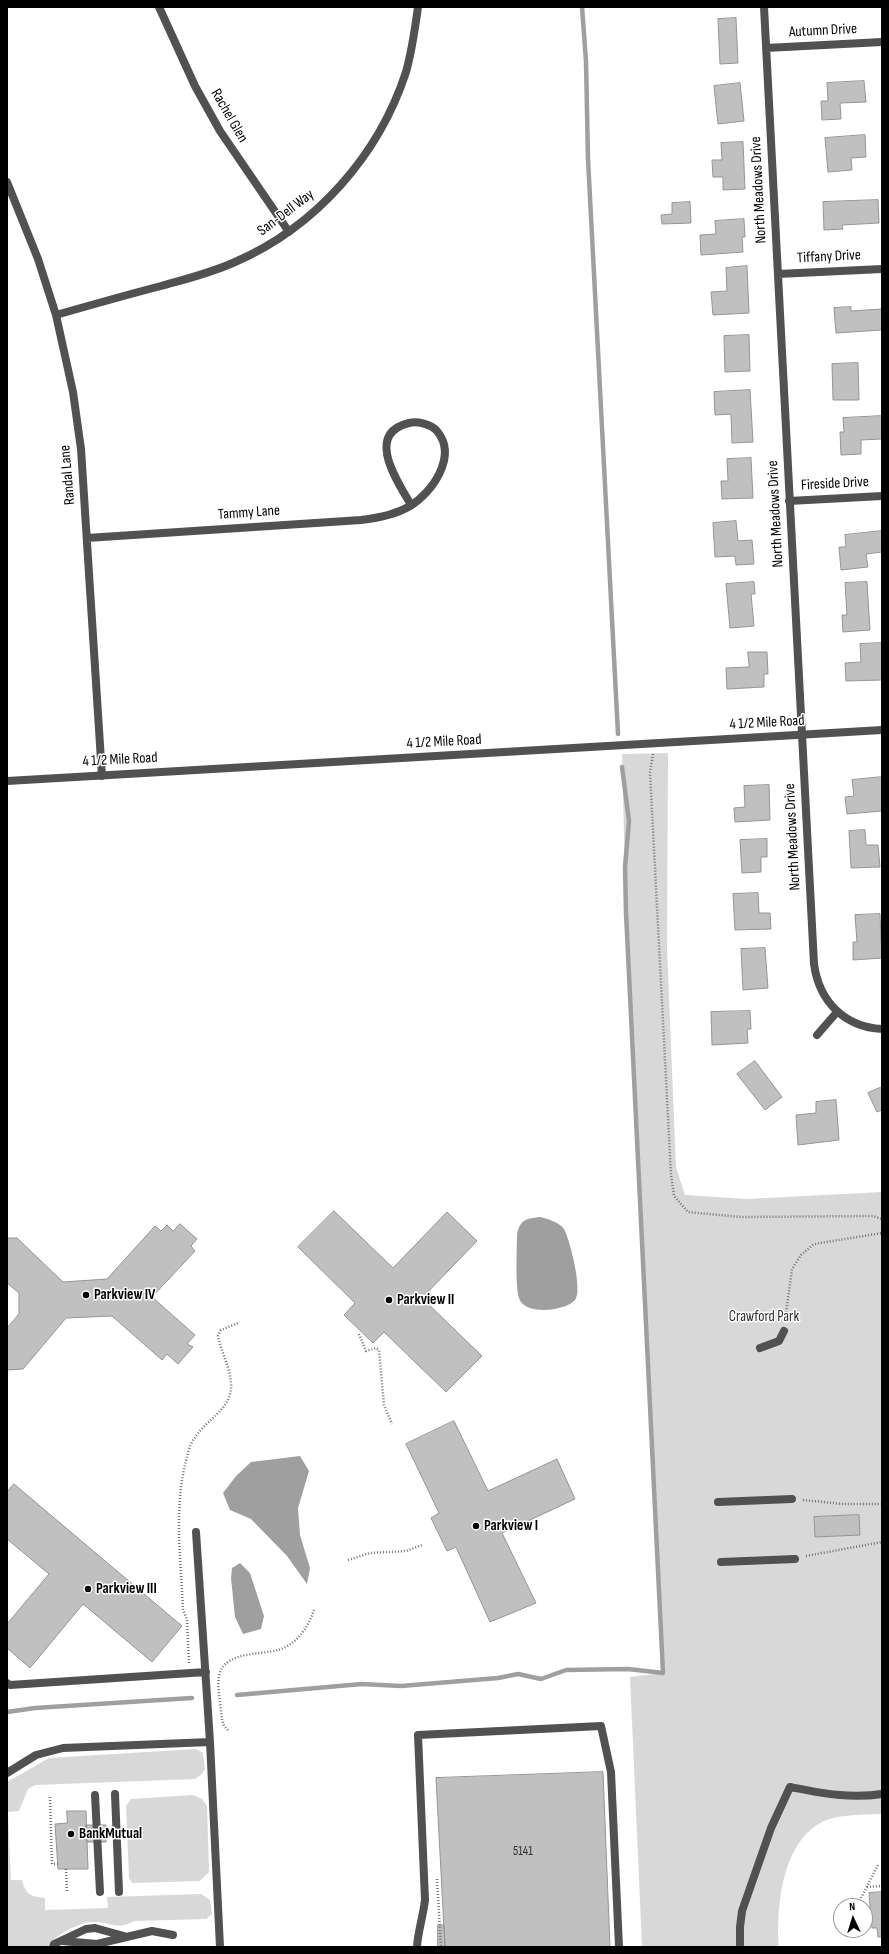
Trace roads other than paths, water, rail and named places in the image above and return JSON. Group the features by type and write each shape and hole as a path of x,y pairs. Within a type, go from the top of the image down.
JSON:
{"street":[{"name":"Rachel Glen","path":"159,7 196,86 220,131 289,232"},
{"name":"San-Dell Way","path":"56,315 208,272 236,262 267,246 289,232 314,212 335,192 358,165 377,136 393,104 406,72 414,38 418,7"},
{"name":"North Meadows Drive","path":"764,7 814,964 815,976 822,993 837,1012"},
{"name":"Autumn Drive","path":"766,48 882,42"},
{"name":"Randal Lane","path":"7,182 38,259 56,315 73,392 81,449 102,776"},
{"name":"Tiffany Drive","path":"778,274 882,269"},
{"name":"Tammy Lane","path":"87,538 361,520 386,517 411,505 430,489 440,473 444,459 443,444 437,431 425,424 411,423 399,426 389,433 386,441 387,455 393,473 411,505"},
{"name":"Fireside Drive","path":"790,500 882,496"},
{"name":"4 1/2 Mile Road","path":"7,781 882,730"},
{"path":"817,1035 837,1012 853,1022 870,1028 882,1029"},
{"path":"760,1348 779,1341 784,1331"},
{"path":"718,1502 792,1499"},
{"path":"196,1532 206,1672 220,1947"},
{"path":"721,1562 796,1559"},
{"path":"7,1683 206,1672"},
{"path":"417,1947 419,1930 423,1921 425,1900 418,1735 601,1726 611,1772 619,1947"},
{"path":"7,1773 36,1755 63,1748 210,1742"},
{"path":"740,1947 742,1911 772,1828 790,1787 830,1795 864,1797 882,1794"},
{"path":"115,1794 119,1892"},
{"path":"95,1795 100,1892"},
{"path":"53,1947 54,1944 86,1929 95,1928 124,1936"},
{"path":"62,1940 97,1944 110,1942 124,1936 152,1931 173,1935"}],"waterway":[{"path":"582,7 586,61 588,159 618,734"},
{"path":"237,1695 362,1684 401,1686 498,1678 518,1674 541,1679 566,1670 628,1669 663,1673 626,913 625,867 629,821 622,767"},
{"path":"7,1712 35,1708 192,1698"}],"place":[{"name":"Parkview IV","path":"86,1295"},
{"name":"Parkview II","path":"389,1300"},
{"name":"Parkview I","path":"476,1526"},
{"name":"Parkview III","path":"88,1589"},
{"name":"BankMutual","path":"71,1834"}],"park label":[{"name":"Crawford Park","path":"764,1317"}]}
